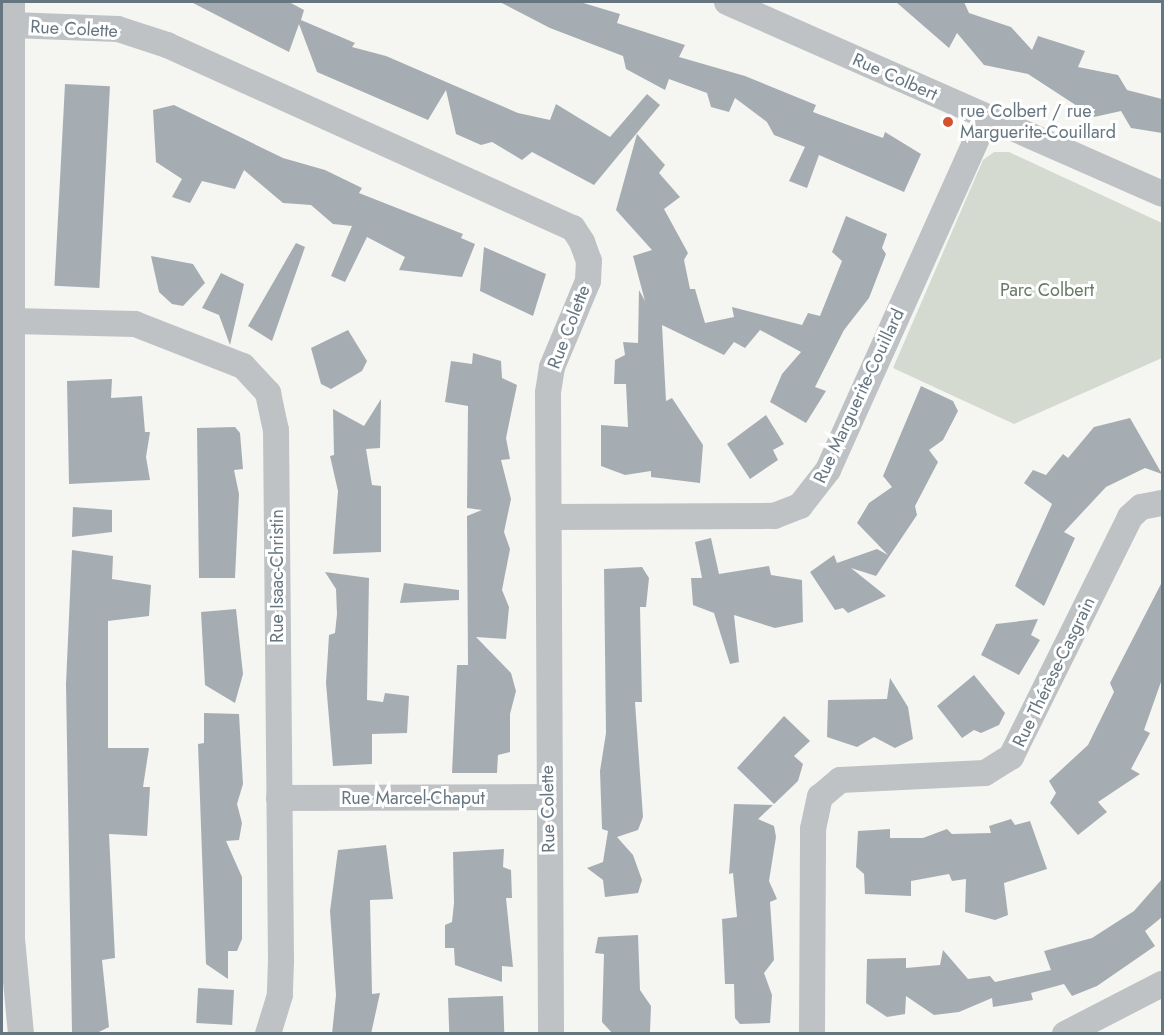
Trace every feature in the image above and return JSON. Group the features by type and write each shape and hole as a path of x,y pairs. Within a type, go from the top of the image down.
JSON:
{"street":[{"name":"Rue Colbert","path":"726,2 1162,194"},
{"path":"12,13 12,939 21,1034"},
{"name":"Rue Colette","path":"12,13 118,29 168,45 573,228 590,261 588,280 552,367 547,797 551,1034"},
{"name":"Rue Marguerite-Couillard","path":"550,516 774,516 800,506 828,470 986,118"},
{"name":"Rue Isaac-Christin","path":"13,321 135,324 243,366 268,393 276,430 280,995 268,1034"},
{"name":"Rue Thérèse-Casgrain","path":"812,1034 813,829 820,797 840,780 985,773 1011,757 1130,517 1141,507 1162,503"},
{"name":"Rue Marcel-Chaput","path":"279,798 547,797"},
{"path":"1065,1034 1162,984"}],"green space":[{"name":"Parc Colbert","path":"994,152 1009,152 1162,223 1162,358 1014,424 893,368 983,160"}],"building":[{"path":"191,2 289,2 304,10 301,20 355,43 352,47 386,56 518,113 550,120 556,104 610,137 647,94 660,105 594,185 532,152 522,160 492,142 481,145 456,134 446,90 428,120 317,72 299,24 289,52"},
{"path":"500,2 580,2 620,14 617,23 685,45 679,57 745,76 816,105 813,112 883,138 885,132 921,154 904,192 819,155 807,188 789,181 805,147 774,135 767,122 735,98 729,112 711,107 707,93 669,79 665,90 626,69 623,56 550,28"},
{"path":"896,2 964,2 969,13 1011,27 1032,50 1038,36 1085,51 1078,67 1118,75 1127,90 1162,99 1162,133 1131,128 1121,111 1094,117 1028,74 984,65 957,33 949,48"},
{"path":"65,84 110,86 99,288 54,286"},
{"path":"174,105 283,158 325,170 362,188 359,193 463,234 461,238 475,244 462,277 399,270 405,257 367,237 345,282 331,276 352,226 333,224 311,205 283,203 244,170 235,189 202,181 190,203 172,197 182,179 156,162 153,110"},
{"path":"637,134 665,165 659,173 680,197 664,209 688,253 684,260 690,289 695,289 705,323 734,317 732,307 802,325 808,313 820,316 842,261 832,252 846,216 887,234 882,248 886,254 869,298 844,330 815,387 826,391 806,423 770,402 782,374 801,352 760,330 745,348 734,342 724,355 662,325 666,401 672,398 703,445 700,483 651,477 651,471 625,475 601,466 601,425 628,427 626,384 614,384 615,360 625,355 623,342 638,343 639,290 645,301 633,256 652,250 616,210"},
{"path":"296,243 305,247 272,341 248,326"},
{"path":"484,247 546,274 533,316 480,291"},
{"path":"151,256 193,264 205,283 183,306 172,304 159,292"},
{"path":"221,273 244,284 230,345 219,315 202,308"},
{"path":"348,330 367,361 362,371 331,389 321,384 311,348"},
{"path":"473,353 501,361 502,378 517,385 506,438 510,459 501,460 511,499 504,532 510,549 502,590 509,607 506,639 476,637 511,673 516,691 510,714 510,752 498,755 497,773 452,773 457,665 468,665 467,516 482,510 467,508 468,406 445,402 451,361 472,364"},
{"path":"112,379 111,398 142,396 145,432 150,432 146,457 150,480 69,484 67,381"},
{"path":"921,386 953,401 958,411 943,440 929,450 938,462 915,506 917,515 876,576 851,568 886,596 848,613 843,608 835,610 810,572 834,555 837,563 877,549 888,555 857,523 869,503 892,487 883,476"},
{"path":"381,399 380,448 366,449 372,485 381,486 381,552 333,554 338,491 330,456 334,455 333,409 364,426"},
{"path":"766,415 784,444 773,450 778,460 750,479 727,444"},
{"path":"1130,418 1162,474 1145,468 1106,487 1064,532 1075,538 1044,606 1015,586 1052,504 1024,483 1033,470 1046,475 1063,454 1068,458 1094,427"},
{"path":"235,427 240,433 243,469 234,470 239,494 235,578 199,578 197,428"},
{"path":"73,507 112,510 112,532 72,537"},
{"path":"711,538 719,574 769,566 771,575 802,580 803,622 775,628 734,615 739,662 730,664 714,613 693,605 691,578 702,578 695,542"},
{"path":"72,550 113,556 112,579 151,585 149,616 108,621 108,748 149,748 143,787 150,787 147,836 109,834 115,958 102,960 109,1027 95,1034 72,1033 66,684"},
{"path":"642,567 649,578 646,607 640,607 642,702 635,702 643,817 638,830 617,837 633,855 642,880 638,893 605,897 603,880 587,868 603,862 608,831 602,829 600,771 606,733 604,569"},
{"path":"325,572 369,578 367,700 383,702 385,693 409,696 407,733 372,734 372,764 333,766 326,683 329,635 335,633 336,589"},
{"path":"1162,582 1162,679 1144,730 1150,733 1131,769 1140,774 1098,802 1107,812 1078,835 1050,803 1056,793 1049,781 1088,745 1114,692 1110,683"},
{"path":"404,583 459,590 459,600 400,603"},
{"path":"236,609 243,674 235,703 205,685 201,612"},
{"path":"1038,619 1031,635 1040,640 1019,675 981,655 996,624"},
{"path":"974,675 1005,713 999,725 981,733 974,730 962,738 937,706"},
{"path":"890,678 908,707 913,739 895,748 874,737 857,747 827,737 828,700 887,699"},
{"path":"204,713 239,714 243,784 237,804 242,823 239,840 226,841 242,877 242,939 237,951 228,951 228,979 206,964 198,744 204,743"},
{"path":"784,716 810,741 794,756 803,764 798,781 774,804 737,768"},
{"path":"734,804 773,805 758,819 774,826 776,837 769,881 777,899 770,902 774,960 764,973 772,995 770,1023 740,1024 735,1018 734,984 725,984 722,919 737,917 733,873 729,874"},
{"path":"1011,819 1015,825 1030,821 1047,869 1004,883 1008,915 995,920 965,912 966,879 952,881 949,874 911,881 911,896 865,894 864,874 856,867 858,831 890,829 890,838 923,838 947,829 952,834 991,833 989,826"},
{"path":"386,845 393,899 370,900 372,994 380,993 371,1034 332,1034 336,995 330,911 338,850"},
{"path":"504,849 503,867 511,870 512,898 506,898 513,967 502,966 502,982 455,965 454,948 445,948 445,925 452,922 453,852"},
{"path":"1162,879 1162,917 1145,931 1155,946 1097,986 1072,996 1064,984 1031,993 1033,1000 993,1007 992,998 959,1012 934,1015 906,996 905,1014 887,1017 866,1003 867,959 906,958 906,968 940,965 943,950 968,979 990,976 995,982 1051,970 1044,951 1092,938 1134,911"},
{"path":"638,935 640,990 651,1006 650,1032 613,1034 602,1022 604,954 595,953 598,937"},
{"path":"198,988 234,990 232,1025 196,1023"},
{"path":"503,996 504,1034 449,1034 448,998"}],"place":[{"name":"rue Colbert / rue Marguerite-Couillard","path":"948,122"}]}
